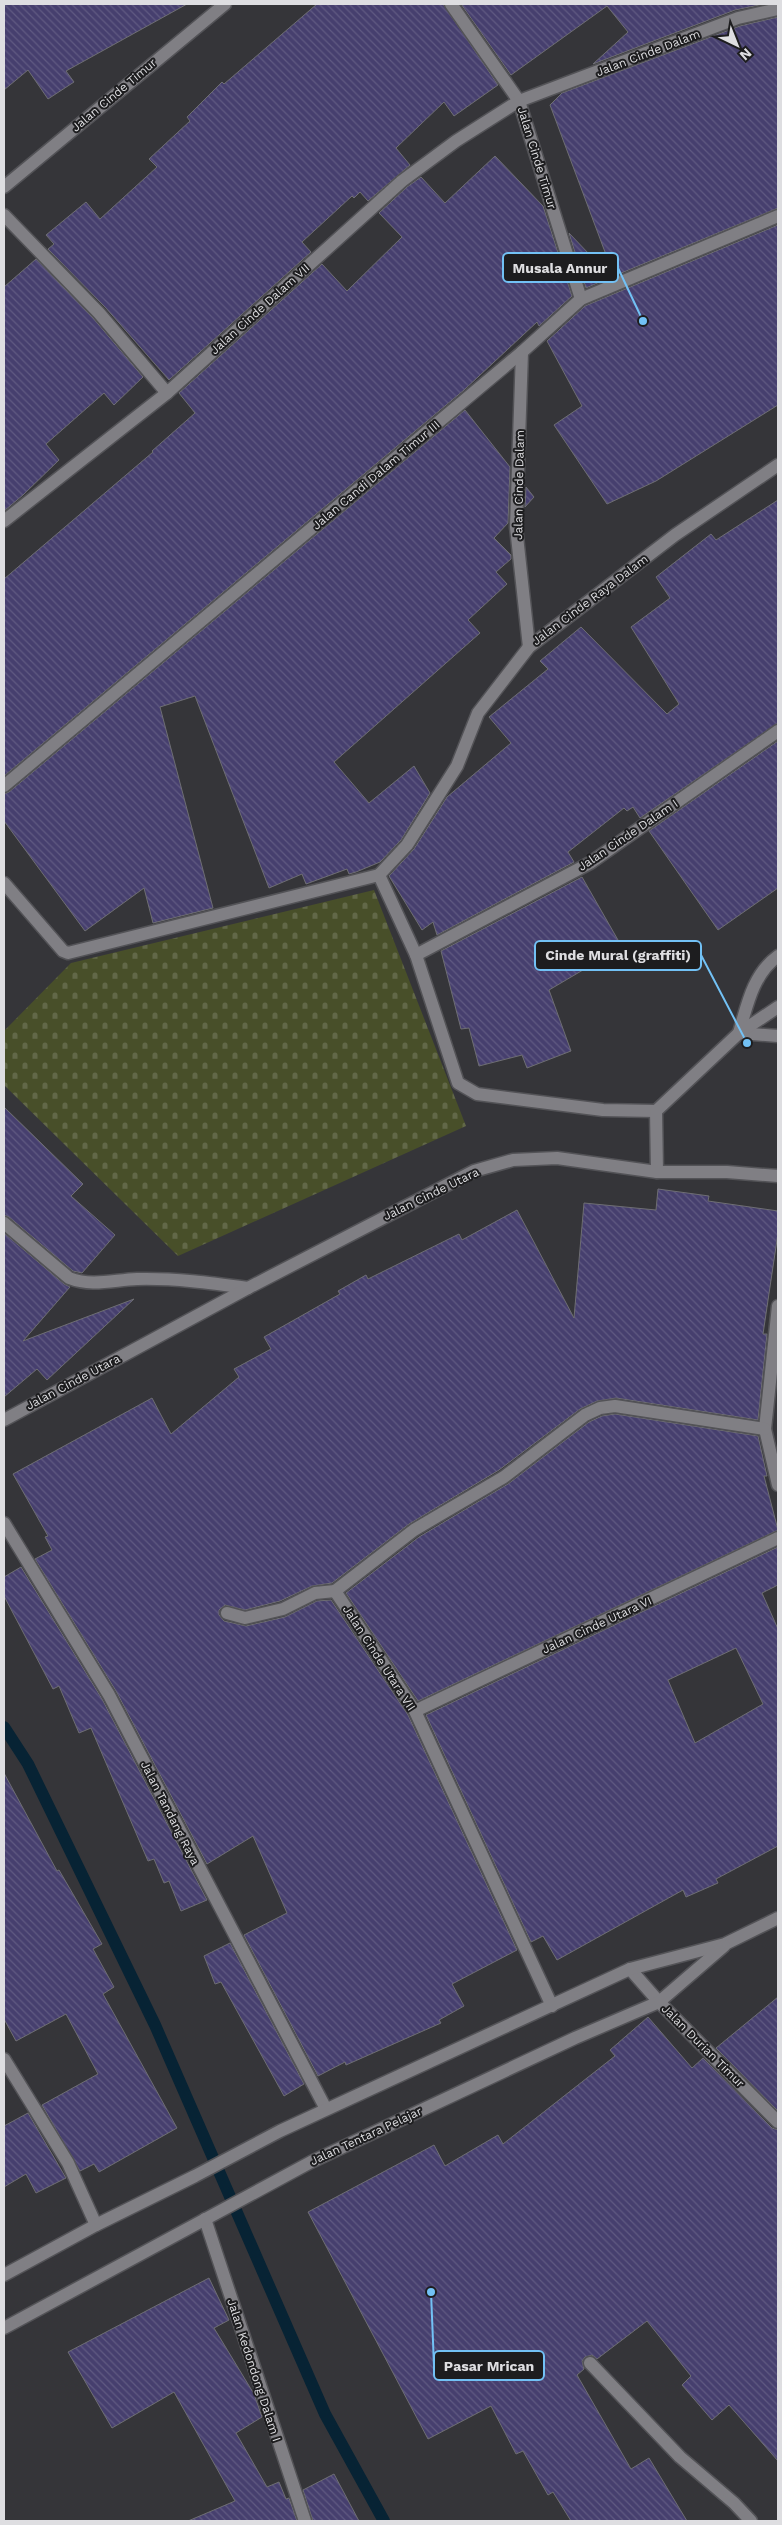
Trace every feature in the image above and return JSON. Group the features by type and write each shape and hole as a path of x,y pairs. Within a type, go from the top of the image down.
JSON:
{"street":[{"name":"Jalan Cinde Timur","path":"4,187 225,4"},
{"name":"Jalan Cinde Timur","path":"452,4 519,101 581,300"},
{"name":"Jalan Cinde Dalam","path":"519,101 738,18 778,9"},
{"name":"Jalan Cinde Dalam VII","path":"4,521 167,393 402,181 456,141 519,101"},
{"path":"4,215 99,313 167,393"},
{"name":"Jalan Candi Dalam Timur III","path":"4,786 522,352 581,300 778,216"},
{"name":"Jalan Cinde Dalam","path":"522,352 516,526 529,647"},
{"name":"Jalan Cinde Raya Dalam","path":"379,875 407,845 457,766 478,713 529,647 675,535 778,465"},
{"name":"Jalan Cinde Dalam I","path":"416,955 590,863 778,731"},
{"path":"4,884 63,951 68,953 379,875 416,955 458,1083 477,1094 603,1110 656,1111 738,1033 778,1007"},
{"path":"738,1033 751,992 758,977 778,956"},
{"path":"738,1033 778,1036"},
{"path":"656,1111 658,1172"},
{"name":"Jalan Cinde Utara","path":"4,1420 248,1288 474,1171 513,1160 557,1158 658,1172 727,1172 778,1176"},
{"path":"4,1223 69,1278 79,1282 93,1284 137,1279 190,1281 248,1288"},
{"path":"778,1306 765,1429 778,1479"},
{"name":"Jalan Cinde Utara VII","path":"552,2006 415,1711 335,1591 414,1530 504,1477 585,1415 600,1408 615,1406 765,1429"},
{"name":"Jalan Tandang Raya","path":"4,1522 109,1695 326,2109"},
{"name":"Jalan Cinde Utara VI","path":"415,1711 778,1538"},
{"path":"227,1613 245,1618 283,1609 315,1593 335,1591"},
{"name":"Jalan Tentara Pelajar","path":"4,2275 96,2225 280,2131 552,2006 630,1968 726,1944 778,1918"},
{"name":"Jalan Tentara Pelajar","path":"4,2328 311,2162 575,2038 659,2002 726,1944"},
{"name":"Jalan Durian Timur","path":"630,1968 659,2002 778,2122"},
{"path":"4,2059 68,2163 96,2225"},
{"name":"Jalan Kedondong Dalam I","path":"204,2219 305,2521"},
{"path":"590,2363 680,2457 734,2502 751,2521"}],"green space":[{"path":"374,890 466,1126 178,1256 4,1085 4,1031 71,963"}],"building":[{"path":"4,4 187,4 66,71 74,82 48,99 28,70 4,90"},
{"path":"317,4 443,4 498,85 454,116 444,102 396,148 410,165 368,201 360,192 354,198 352,196 302,242 311,252 169,380 105,307 48,249 54,244 46,235 86,202 100,219 157,167 149,159 190,121 187,117 222,82 224,84"},
{"path":"461,4 764,4 735,10 593,64 628,32 607,6 511,75"},
{"path":"778,17 778,208 614,276 550,105 562,93 740,26"},
{"path":"495,156 543,206 572,296 539,326 537,322 464,390 4,776 4,579 153,452 195,413 179,393 322,264 347,291 402,237 379,213 407,187 421,177 445,203"},
{"path":"778,225 778,405 656,481 607,504 554,425 582,406 547,341 585,306"},
{"path":"569,233 611,277 586,288"},
{"path":"36,259 93,318 143,377 114,405 104,393 46,444 59,460 4,511 4,287"},
{"path":"465,410 510,467 508,523 494,538 511,555 511,559 496,572 507,584 468,620 480,633 334,762 369,803 414,766 430,793 401,840 380,862 356,872 349,874 347,869 306,884 302,874 269,888 195,696 160,707 213,908 153,923 144,888 85,931 4,821 4,794 9,792"},
{"path":"526,487 534,497 525,507"},
{"path":"778,500 778,723 640,818 633,807 627,811 624,808 568,852 574,862 437,935 433,922 422,930 389,876 414,849 447,797 511,743 489,717 548,669 540,661 581,627 667,714 679,704 631,627 670,598 656,577 711,534 716,540"},
{"path":"778,741 778,888 718,930 649,831"},
{"path":"582,877 622,947 549,990 571,1051 527,1068 522,1055 479,1066 469,1028 461,1029 441,951"},
{"path":"4,1107 83,1184 71,1196 115,1235 82,1273 73,1271 9,1217 4,1215"},
{"path":"658,1189 709,1196 708,1201 778,1211 778,1233 763,1334 767,1334 758,1420 616,1398 597,1401 580,1409 499,1470 409,1524 332,1583 312,1586 280,1601 245,1610 225,1605 219,1610 219,1615 224,1621 246,1626 285,1617 317,1601 331,1600 408,1715 517,1950 452,1984 464,2006 439,2020 441,2023 346,2065 345,2062 318,2076 244,1935 287,1913 253,1836 207,1864 116,1691 35,1559 52,1550 45,1537 48,1536 13,1474 152,1398 171,1434 239,1377 234,1369 271,1349 264,1337 340,1294 338,1291 366,1275 368,1279 459,1234 462,1240 517,1210 574,1318 584,1203 656,1210"},
{"path":"4,1233 70,1287 23,1341 134,1299 47,1380 37,1369 4,1397"},
{"path":"615,1414 758,1436 767,1476 764,1476 778,1530 418,1701 346,1593 419,1537 508,1484 589,1422 602,1416"},
{"path":"778,1547 778,1585 762,1593 778,1629 778,1846 716,1879 718,1883 686,1897 683,1890 557,1960 543,1936 531,1942 426,1715","holes":["736,1648 763,1704 695,1743 668,1680"]},
{"path":"21,1567 102,1699 207,1900 181,1911 169,1881 164,1883 154,1859 148,1861 91,1728 79,1733 59,1686 53,1689 4,1596 4,1577"},
{"path":"4,1773 57,1871 59,1870 102,1944 93,1949 114,1987 103,1994 177,2128 99,2172 94,2164 80,2171 42,2105 98,2074 66,2014 16,2041 4,2019"},
{"path":"230,1943 304,2084 284,2096 221,1982 215,1984 204,1956"},
{"path":"778,1997 778,2111 716,2048"},
{"path":"648,2017 692,2068 703,2058 772,2128 778,2130 778,2461 729,2405 712,2420 682,2385 691,2376 647,2321 597,2359 592,2355 585,2357 582,2361 584,2369 577,2375 631,2469 649,2458 687,2521 571,2521 553,2492 548,2495 523,2451 516,2454 491,2406 428,2439 308,2212 434,2145 445,2166 498,2135 503,2144 615,2056 610,2050"},
{"path":"28,2113 66,2178 36,2193 26,2174 4,2187 4,2126"},
{"path":"209,2278 229,2320 214,2328 254,2394 262,2417 236,2433 267,2487 279,2482 286,2499 289,2498 297,2521 188,2521 235,2501 174,2392 112,2428 68,2352"},
{"path":"334,2474 359,2521 313,2521 303,2490"}],"waterway":[{"path":"4,1727 28,1764 155,2025 325,2414 384,2521"}],"place":[{"name":"Musala Annur","path":"643,321"},
{"name":"Cinde Mural (graffiti)","path":"747,1043"},
{"name":"Pasar Mrican","path":"431,2292"}]}
